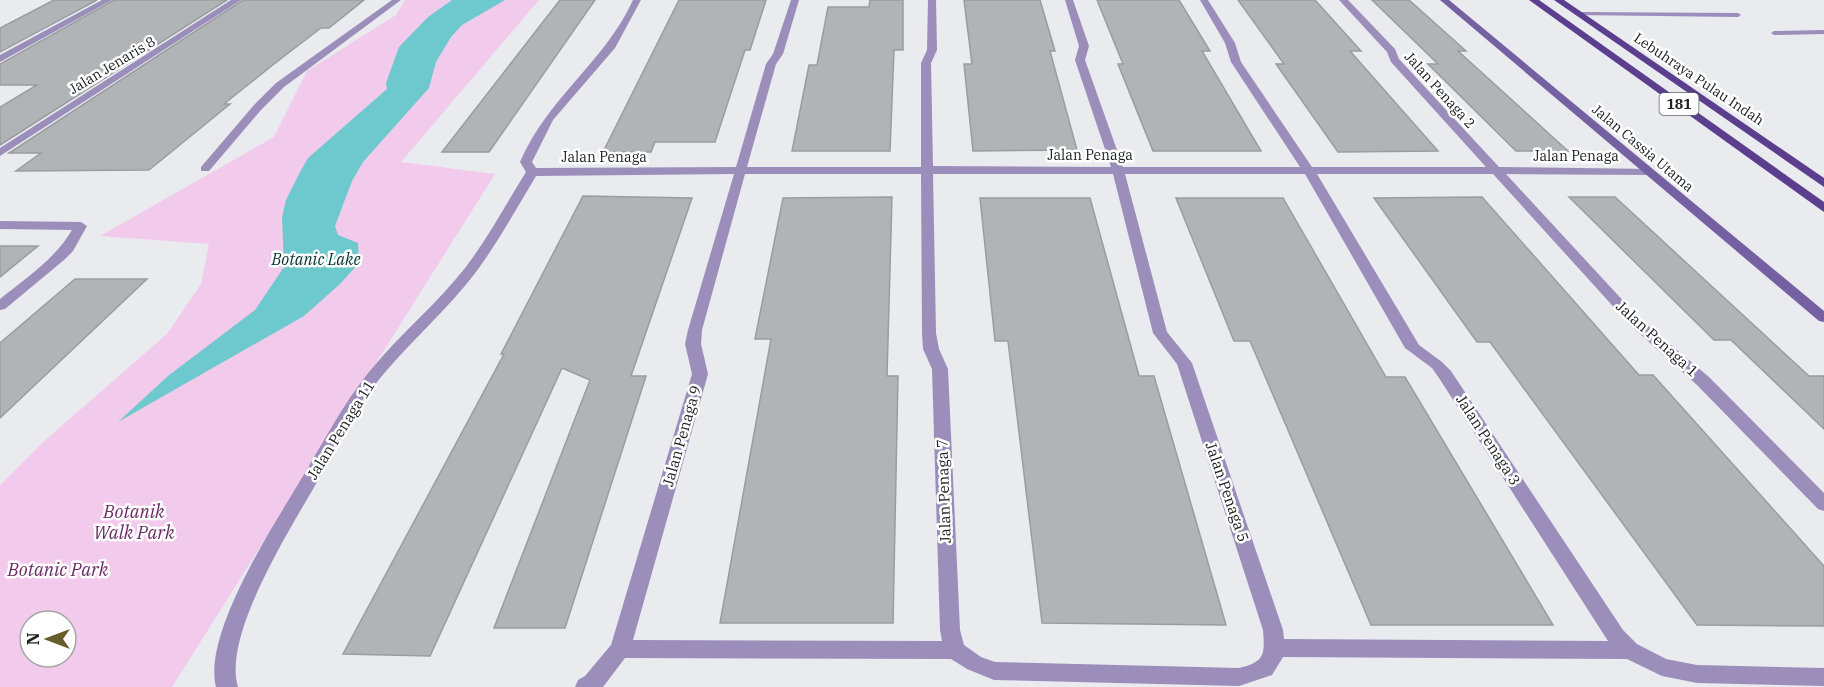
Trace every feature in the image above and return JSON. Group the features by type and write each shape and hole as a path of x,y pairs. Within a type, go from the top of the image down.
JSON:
{"main road":[{"name":"Lebuhraya Pulau Indah","path":"1533,0 1824,208"},
{"name":"Lebuhraya Pulau Indah","path":"1558,0 1824,183"}],"street":[{"path":"0,59 108,0"},
{"name":"Jalan Jenaris 8","path":"0,153 135,64 161,52 237,0"},
{"path":"205,169 266,98 283,83 327,49 379,16 397,0"},
{"path":"532,172 526,162 533,143 571,89 601,59 618,37 637,0"},
{"name":"Jalan Penaga 9","path":"586,687 592,683 620,649 700,374 693,344 695,330 771,64 778,54 795,0"},
{"name":"Jalan Penaga 7","path":"932,0 932,50 926,63 929,333 931,349 940,369 950,630 955,650"},
{"name":"Jalan Penaga 5","path":"1069,0 1084,45 1080,60 1118,170 1160,333 1184,363 1273,630 1275,648"},
{"name":"Jalan Penaga 3","path":"1204,0 1230,43 1236,62 1309,171 1413,348 1437,365 1445,375 1616,636 1630,650 1662,667 1697,674 1824,677"},
{"name":"Jalan Penaga 2","path":"1343,0 1392,51 1394,60 1495,170"},
{"name":"Jalan Cassia Utama","path":"1444,0 1824,318"},
{"name":"Jalan Penaga 1","path":"1495,170 1635,322 1704,381 1824,504"},
{"name":"Jalan Penaga","path":"532,172 1648,171"},
{"name":"Jalan Penaga 11","path":"227,687 224,684 225,666 234,631 255,575 278,531 364,390 395,351 425,322 470,270 532,172"},
{"path":"0,225 81,226 68,248 59,257 0,306"},
{"path":"620,649 955,650 974,663 994,671 1239,678 1258,674 1266,669 1272,661 1275,648 1630,650"}],"lane":[{"path":"1578,14 1737,15"},
{"path":"1774,33 1824,32"}],"green space":[{"name":"Botanik Walk Park","path":"405,0 539,0 401,162 495,174 172,687 0,687 0,485 43,442 167,334 201,284 209,244 100,236 274,137 307,71 396,15"}],"water":[{"name":"Botanic Lake","path":"452,0 505,0 462,25 451,37 436,62 429,88 363,162 352,181 335,226 338,235 358,243 359,263 340,284 304,316 118,422 168,376 255,310 284,267 282,217 286,200 308,158 387,89 386,83 399,47 428,17"}],"building":[{"path":"54,0 97,0 0,52 0,28"},
{"path":"114,0 227,0 0,145 0,107 37,85 0,85 0,64"},
{"path":"243,0 364,0 329,28 321,28 274,64 224,104 230,104 149,170 16,171 41,153 9,153"},
{"path":"560,0 595,0 489,152 442,152"},
{"path":"679,0 766,0 750,50 745,50 715,142 655,142 651,152 603,152"},
{"path":"870,0 903,0 903,50 894,50 890,151 792,151 809,65 817,65 828,7 869,7"},
{"path":"964,0 1040,0 1055,51 1050,51 1077,150 973,151 964,64 972,64"},
{"path":"1097,0 1179,0 1210,51 1202,51 1261,151 1153,151 1118,64 1123,64"},
{"path":"1238,0 1315,0 1361,51 1350,51 1438,151 1338,152 1276,64 1284,64"},
{"path":"1372,0 1409,0 1466,51 1458,51 1568,151 1516,151 1428,64 1438,64"},
{"path":"583,196 692,198 631,376 646,376 565,628 494,628 590,380 562,368 430,656 343,654 504,354 501,354"},
{"path":"892,197 887,376 898,376 893,623 720,623 771,339 755,339 783,198"},
{"path":"1482,197 1639,375 1653,375 1824,566 1824,626 1697,625 1490,342 1477,342 1374,198"},
{"path":"1569,197 1615,197 1809,376 1824,376 1824,429 1731,340 1714,340"},
{"path":"980,198 1090,198 1139,376 1154,376 1226,625 1042,623 1008,341 995,341"},
{"path":"1176,198 1283,198 1386,377 1405,377 1553,625 1371,625 1250,341 1234,341"},
{"path":"0,246 38,246 0,277"},
{"path":"75,279 147,279 0,418 0,343"}],"park label":[{"name":"Botanic Park","path":"58,570"}]}
